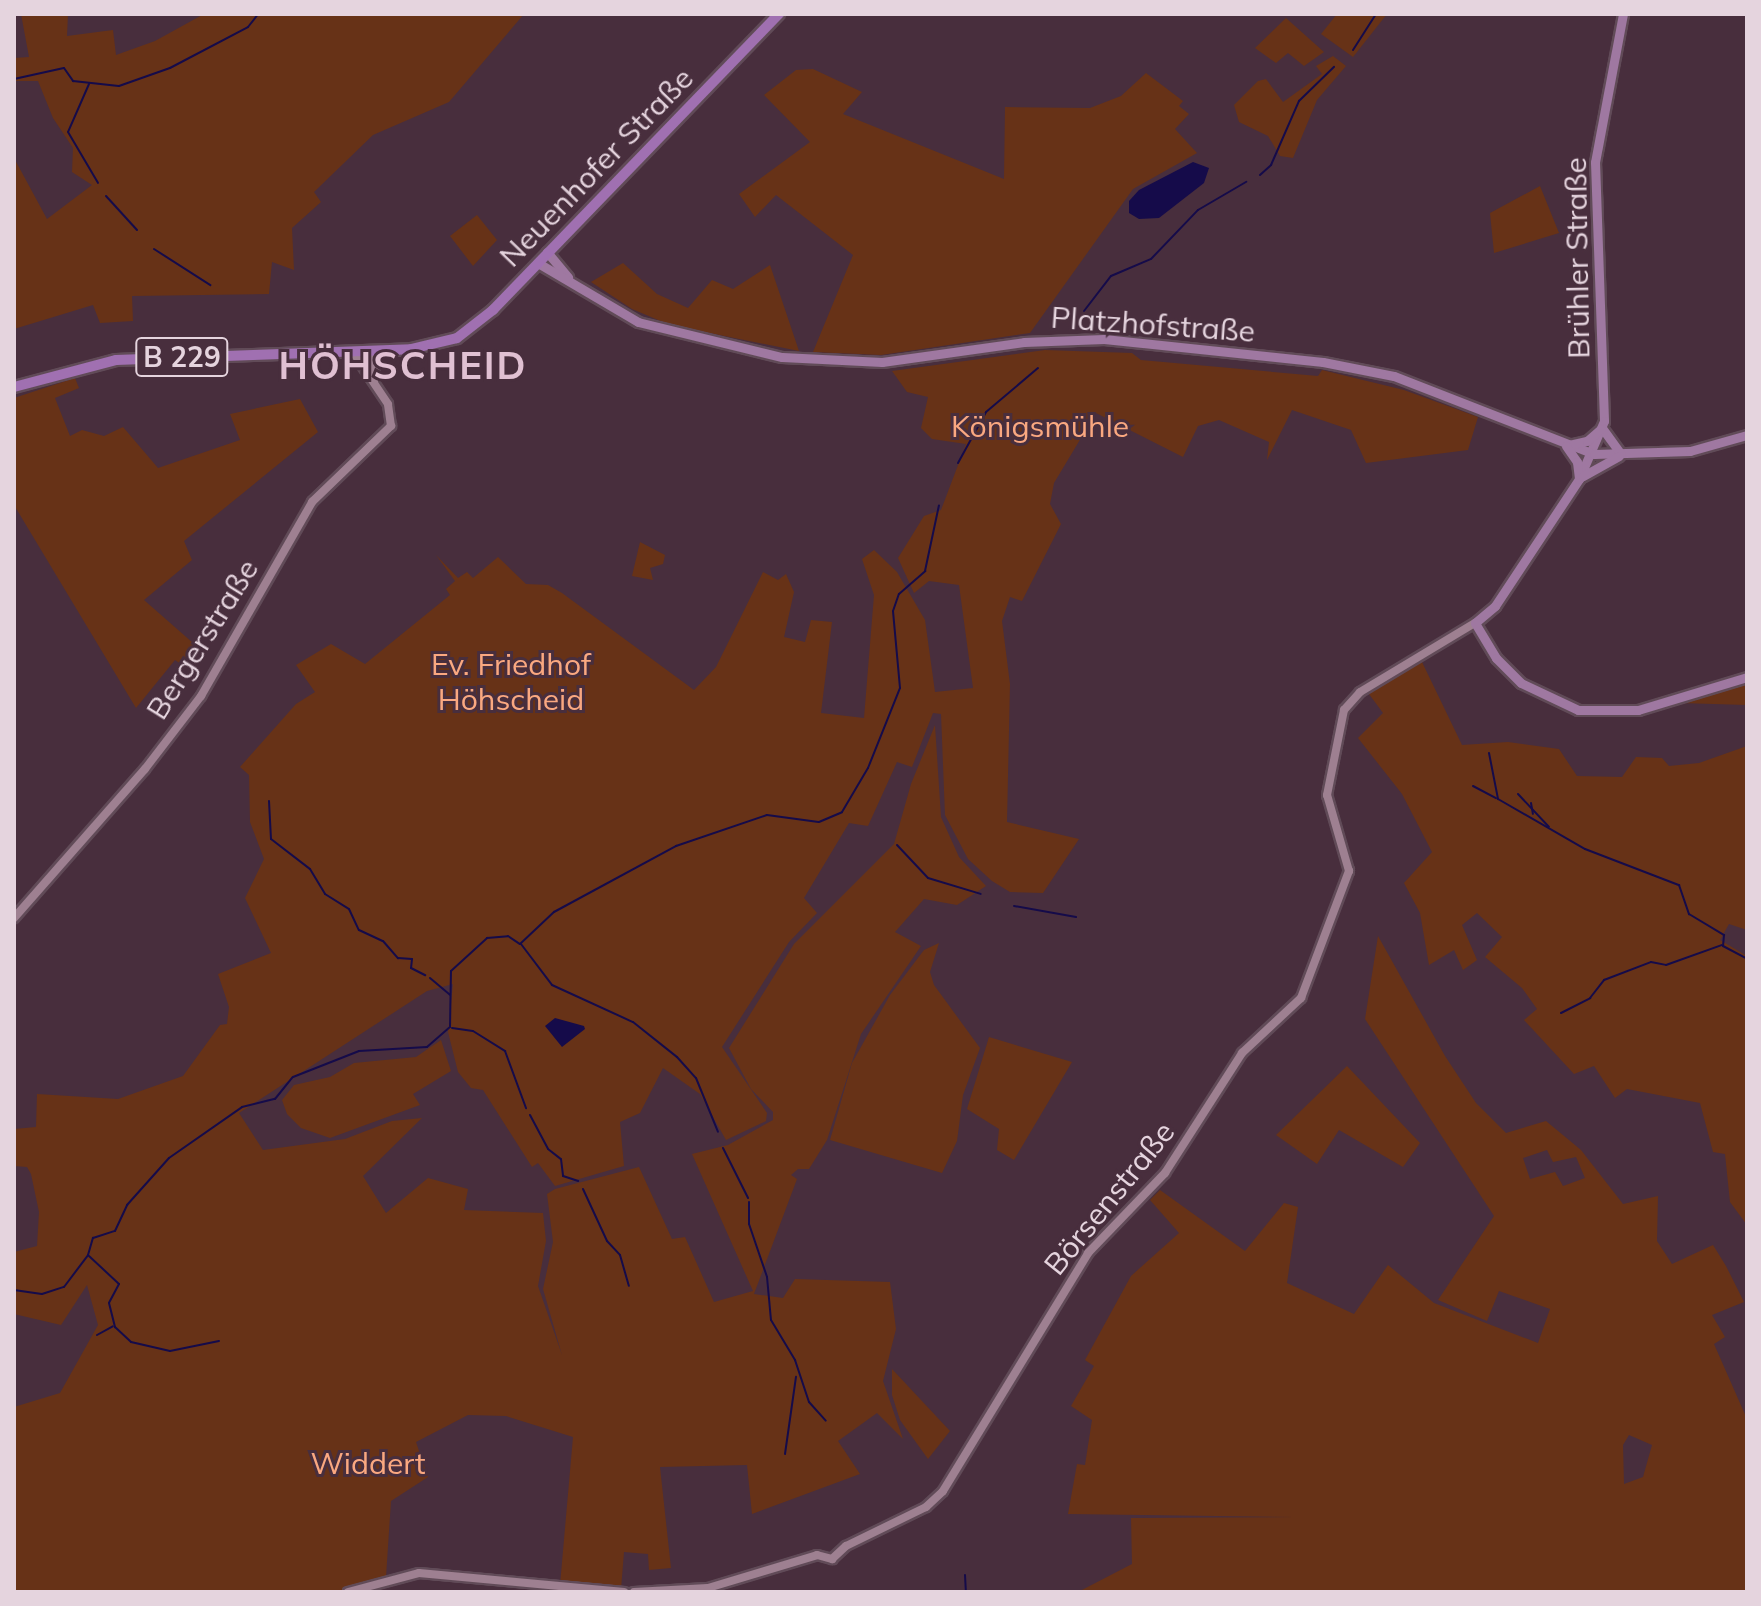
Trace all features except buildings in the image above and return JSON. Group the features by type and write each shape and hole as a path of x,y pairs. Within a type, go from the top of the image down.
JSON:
{"main road":[{"name":"Neuenhofer Straße","path":"371,351 441,344 479,323 779,14"},
{"name":"Brühler Straße","path":"1475,623 1495,606 1579,479 1594,454 1602,428 1605,398 1595,162 1623,14"},
{"name":"Platzhofstraße","path":"547,252 568,277"},
{"name":"Platzhofstraße","path":"538,263 568,277 638,322 782,357 882,362 1024,342 1084,339 1323,362 1454,395 1566,446 1594,454 1622,455 1710,448 1747,435"},
{"name":"B 229","path":"14,387 116,360 371,351"},
{"path":"1602,428 1622,455 1579,479 1577,462 1566,446 1587,441 1602,428"},
{"path":"1475,623 1514,678 1546,699 1578,710 1638,710 1747,677"}],"street":[{"path":"363,364 371,351"},
{"path":"371,351 374,382"},
{"path":"353,352 374,382"},
{"name":"Bergerstraße","path":"14,918 172,736 219,669 312,502 376,443 392,420 374,382"},
{"name":"Börsenstraße","path":"634,1592 708,1588 817,1555 832,1559 846,1546 926,1507 943,1491 1088,1253 1165,1173 1242,1053 1301,998 1349,867 1327,795 1344,710 1360,692 1475,623"},
{"path":"348,1592 419,1573 624,1592"}],"green space":[{"path":"21,14 68,14 67,36 113,30 116,55 155,41 204,14 524,14 449,102 373,135 314,192 321,202 292,228 294,270 272,262 269,294 132,296 133,321 100,323 93,305 14,329 14,158 47,219 92,185 72,172 73,148 53,118 38,81 14,81 14,58 29,57"},
{"path":"1337,14 1387,14 1353,57 1321,34"},
{"path":"1286,18 1324,52 1304,66 1288,53 1276,63 1255,48"},
{"path":"1333,56 1346,66 1317,100 1293,158 1280,156 1268,136 1239,122 1234,105 1258,81 1266,79 1283,102 1322,74 1316,66"},
{"path":"813,69 862,92 843,114 1004,179 1005,107 1090,108 1121,96 1146,73 1183,101 1179,106 1189,114 1175,129 1197,153 1133,189 1030,333 881,355 813,352 853,255 776,195 755,217 739,194 810,142 764,95 796,70"},
{"path":"1540,186 1559,233 1494,253 1490,213"},
{"path":"477,215 497,240 473,266 450,236"},
{"path":"623,263 657,294 688,308 712,280 733,289 770,265 799,351 670,325 632,309 591,282"},
{"path":"1045,350 1132,353 1141,360 1318,376 1322,370 1404,390 1478,417 1468,450 1366,463 1351,430 1292,410 1267,460 1269,442 1219,420 1198,426 1183,457 1096,413 1054,483 1050,504 1061,524 1022,601 1010,597 1002,621 1010,684 1007,822 1079,839 1043,893 1010,892 992,881 968,859 945,815 941,714 933,713 912,767 897,762 868,826 849,823 804,898 817,913 789,942 722,1047 767,1113 766,1121 726,1140 700,1094 663,1068 640,1113 620,1122 624,1166 555,1186 538,1163 532,1167 483,1090 471,1088 458,1072 448,1032 453,984 427,991 239,1113 263,1150 345,1139 392,1121 422,1118 363,1176 386,1213 428,1178 468,1189 464,1210 543,1213 546,1241 538,1286 562,1355 543,1289 553,1242 547,1194 555,1189 639,1167 672,1239 685,1237 714,1302 753,1291 692,1154 728,1145 773,1120 773,1112 751,1089 729,1048 794,944 894,844 911,784 935,725 941,817 959,857 986,886 957,905 924,899 895,932 921,946 861,1034 827,1140 809,1169 798,1169 791,1175 797,1179 754,1294 783,1298 795,1279 890,1282 896,1329 883,1381 903,1439 877,1413 838,1441 860,1474 752,1514 747,1465 660,1467 671,1568 649,1570 648,1554 624,1552 621,1589 560,1585 573,1437 506,1416 468,1415 416,1442 428,1477 391,1501 386,1577 340,1592 14,1592 14,1407 60,1393 98,1325 87,1285 61,1325 14,1314 14,1252 37,1246 39,1212 31,1174 27,1167 14,1166 14,1129 36,1127 37,1094 118,1099 183,1076 220,1025 227,1024 229,1007 218,974 271,953 245,898 264,859 250,822 249,775 240,767 296,704 315,692 296,665 331,644 365,664 450,595 446,589 455,581 436,555 458,578 467,572 473,578 498,557 526,584 548,585 562,593 694,690 716,667 763,572 778,580 786,574 794,592 784,637 805,642 811,620 832,622 821,713 864,718 874,595 862,559 874,550 897,572 925,620 935,692 973,688 959,585 929,581 914,593 898,558 924,516 941,510 966,444 932,439 921,428 928,397 907,392 892,371"},
{"path":"75,378 79,388 55,398 70,436 82,430 104,436 123,427 158,468 240,440 230,414 300,399 318,432 184,541 192,560 144,600 201,650 187,668 175,660 136,708 14,505 14,398"},
{"path":"640,542 665,555 663,564 650,568 653,580 632,576"},
{"path":"1422,662 1462,745 1508,742 1559,749 1577,776 1622,777 1636,757 1662,758 1669,766 1699,763 1747,746 1747,930 1729,924 1720,940 1747,956 1747,1225 1730,1202 1725,1154 1713,1152 1700,1103 1627,1089 1615,1098 1594,1066 1574,1074 1524,1020 1537,1009 1522,988 1485,957 1502,937 1477,913 1462,925 1477,960 1463,970 1454,950 1429,965 1420,913 1404,883 1432,852 1402,794 1358,738 1383,713 1369,694"},
{"path":"1747,681 1747,705 1680,703 1739,683"},
{"path":"1378,936 1445,1056 1476,1103 1506,1133 1546,1121 1581,1150 1623,1204 1658,1196 1657,1241 1672,1264 1713,1245 1744,1302 1712,1315 1725,1337 1714,1344 1747,1419 1747,1592 1078,1592 1132,1564 1131,1518 1294,1517 1068,1514 1077,1464 1085,1465 1092,1420 1071,1406 1094,1366 1085,1360 1131,1276 1179,1233 1150,1200 1160,1190 1245,1251 1284,1203 1298,1207 1287,1283 1354,1314 1388,1265 1434,1303 1538,1343 1550,1309 1499,1291 1487,1321 1438,1300 1494,1216 1365,1019","holes":["1547,1150 1553,1162 1576,1157 1585,1178 1563,1186 1555,1172 1530,1179 1523,1158","1629,1435 1652,1445 1643,1477 1624,1484 1623,1445"]},
{"path":"939,943 930,972 934,985 980,1048 963,1095 957,1141 942,1173 830,1140 852,1063 890,995 924,950"},
{"path":"989,1037 1072,1062 1014,1160 997,1150 999,1129 967,1109"},
{"path":"441,1040 451,1071 413,1094 420,1105 330,1138 301,1128 287,1114 282,1100 294,1085 330,1077 354,1063 416,1057"},
{"path":"1347,1066 1420,1143 1403,1167 1339,1130 1317,1164 1276,1135"},
{"path":"892,1369 950,1431 928,1459 900,1420 892,1395"}],"shaded area":[{"path":"1193,162 1209,168 1204,183 1159,218 1139,219 1129,213 1129,201 1139,190"},
{"path":"555,1018 584,1026 585,1029 562,1047 545,1026"}],"waterway":[{"path":"14,79 64,68 73,81 119,86 170,68 248,27 258,14"},
{"path":"1353,50 1376,14"},
{"path":"1260,175 1271,165 1299,101 1334,67"},
{"path":"89,84 68,132 98,183"},
{"path":"1084,311 1111,276 1151,259 1198,210 1246,182"},
{"path":"106,196 137,230"},
{"path":"154,249 210,285"},
{"path":"958,463 986,412 1038,368"},
{"path":"14,1290 42,1294 64,1287 88,1255 93,1238 115,1231 127,1205 169,1158 242,1107 275,1099 293,1077 359,1051 427,1047 450,1027 451,971 487,938 508,936 520,944 554,912 676,846 767,815 819,822 842,812 868,768 900,688 893,611 899,594 925,571 939,505"},
{"path":"1489,753 1498,799 1585,849 1679,885 1689,914 1724,935 1723,946 1747,959"},
{"path":"1473,786 1496,798"},
{"path":"1518,794 1549,827"},
{"path":"269,801 271,839 310,869 325,894 349,909 359,930 383,941 398,958 412,959 411,968 425,975"},
{"path":"1531,803 1533,814"},
{"path":"897,845 928,878 981,894"},
{"path":"1014,906 1076,917"},
{"path":"521,944 552,985 633,1022 677,1057 696,1078 718,1132"},
{"path":"1561,1013 1590,998 1604,980 1651,962 1666,965 1722,945"},
{"path":"430,978 450,995"},
{"path":"452,1028 473,1031 505,1051 526,1108"},
{"path":"530,1115 548,1149 561,1159 563,1176 578,1181"},
{"path":"723,1148 748,1198"},
{"path":"583,1189 607,1241 620,1255 629,1286"},
{"path":"749,1202 749,1224 767,1277 771,1320 795,1360 809,1402 826,1421"},
{"path":"89,1256 119,1284 109,1303 115,1327 131,1342 170,1351 219,1341"},
{"path":"97,1335 113,1326"},
{"path":"785,1454 796,1377"},
{"path":"965,1575 966,1592"}],"district":[{"name":"HÖHSCHEID","path":"403,366"}],"park label":[{"name":"Königsmühle","path":"1040,426"},
{"name":"Ev. Friedhof Höhscheid","path":"511,681"},
{"name":"Widdert","path":"368,1463"}]}
